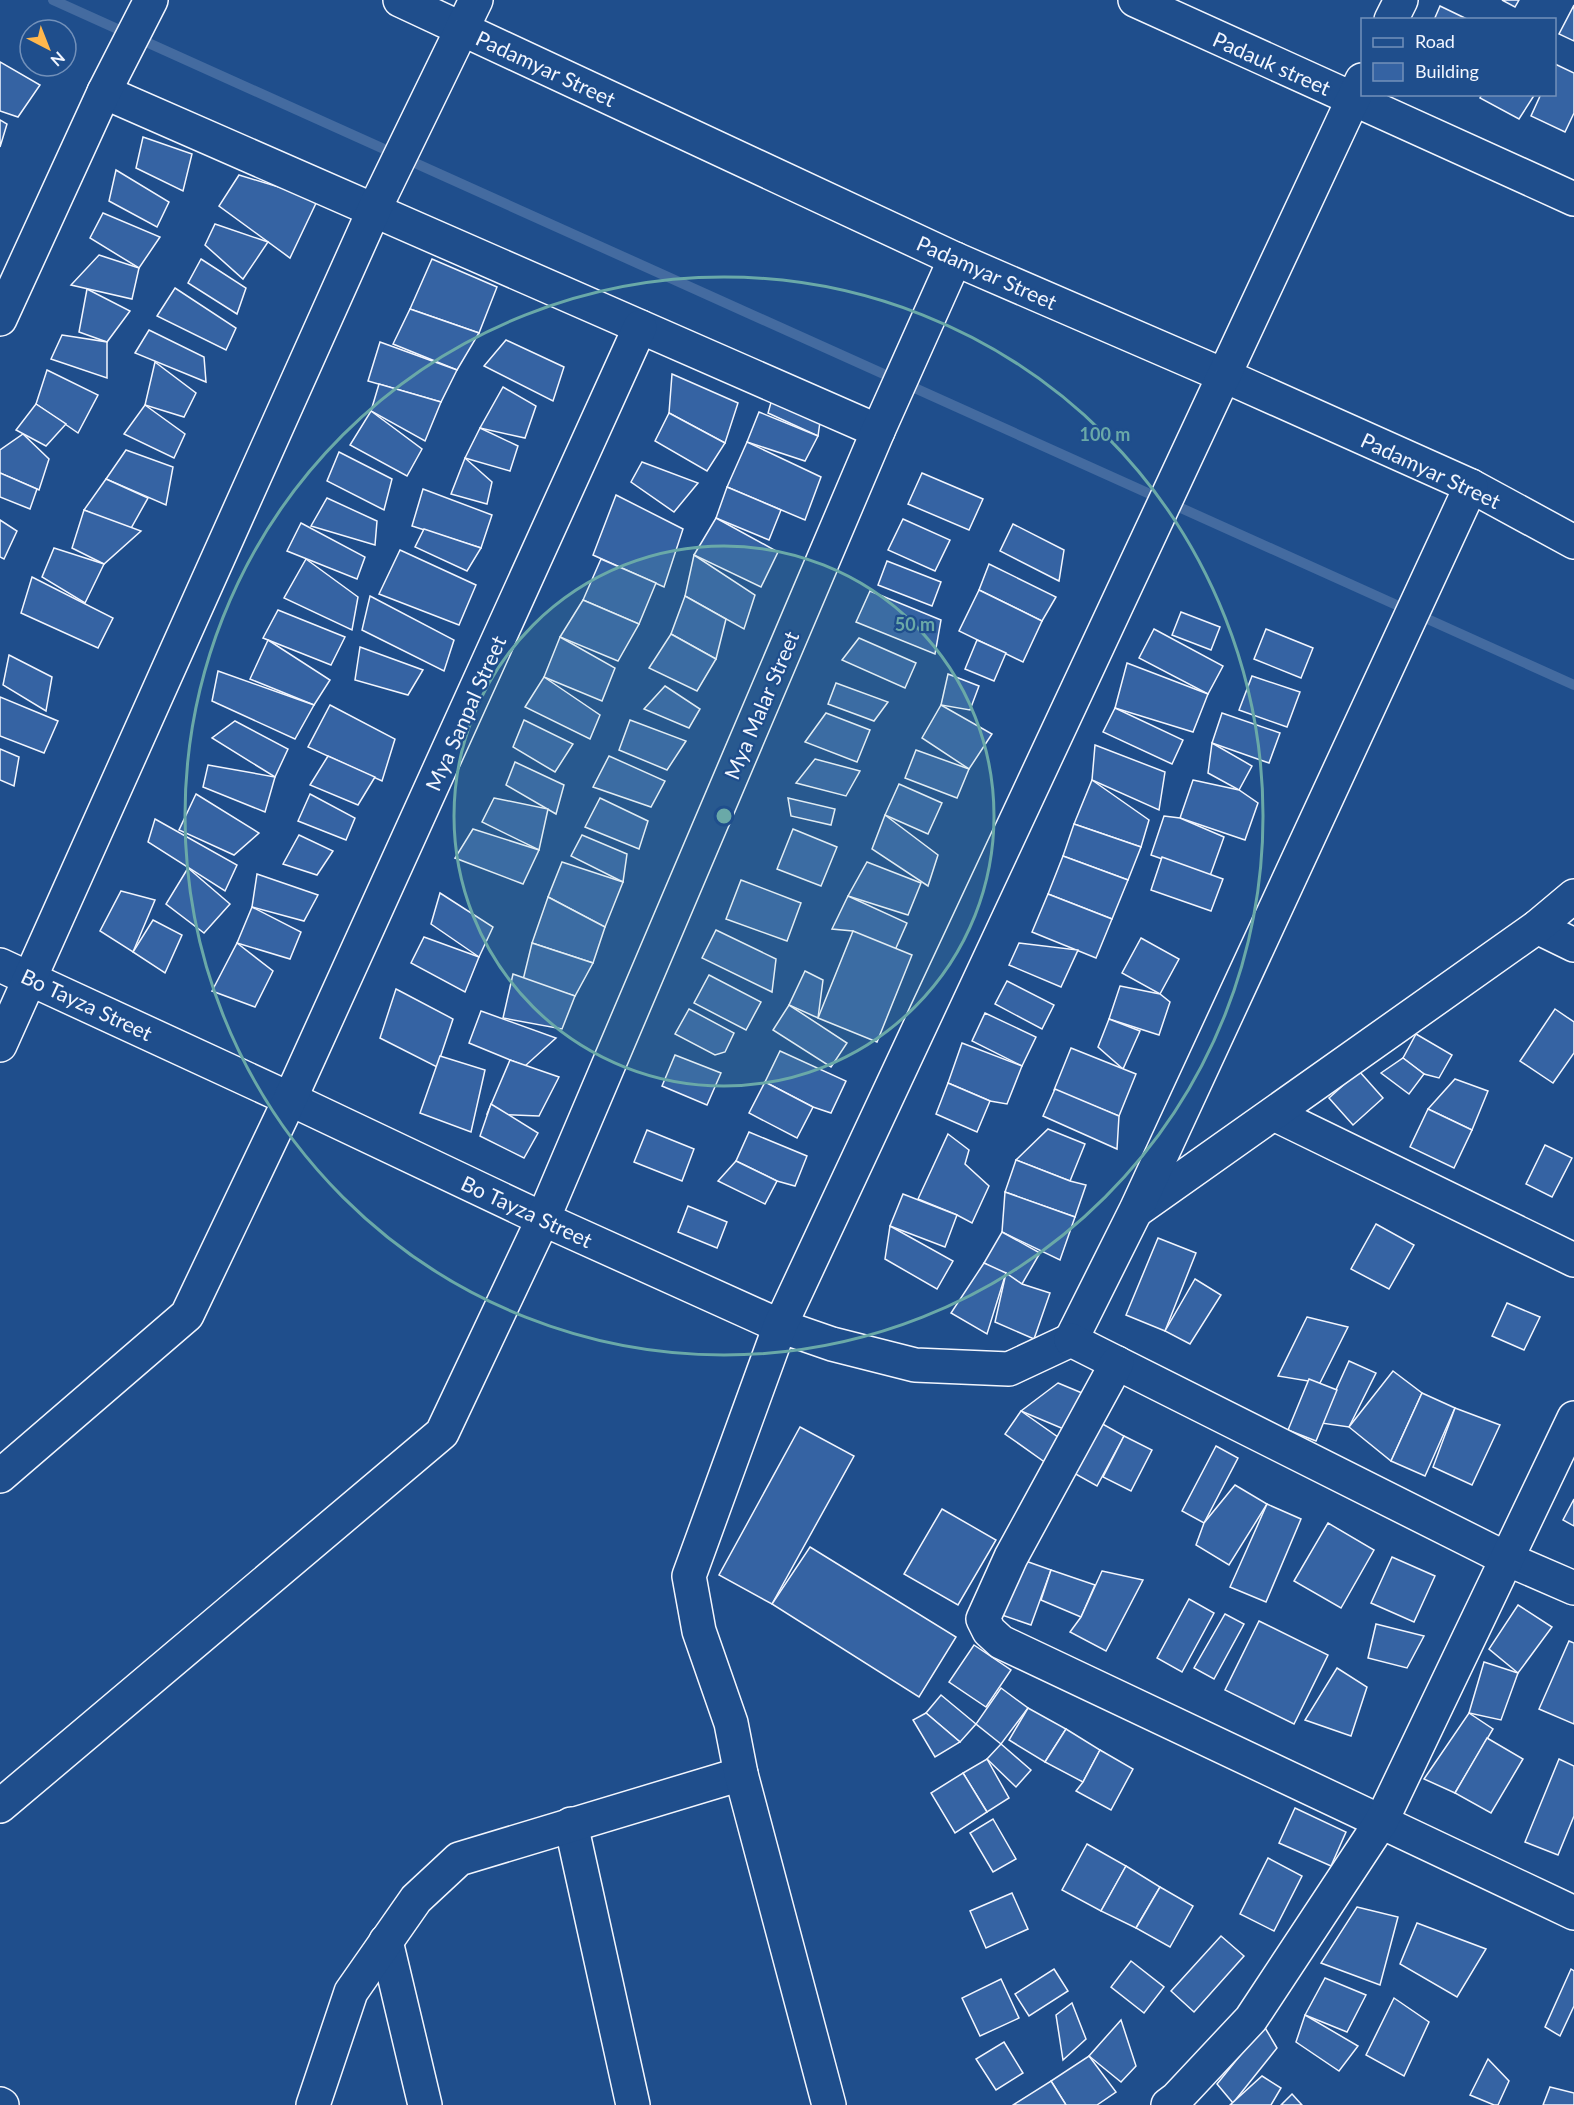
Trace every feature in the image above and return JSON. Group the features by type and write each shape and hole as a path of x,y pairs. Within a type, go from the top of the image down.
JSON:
{"street":[{"path":"0,319 104,92 151,0"},
{"name":"Padamyar Street","path":"400,0 955,259 1471,486 1574,542"},
{"path":"0,1045 14,971 374,210 476,0"},
{"name":"Padauk street","path":"1135,0 1358,90"},
{"path":"1392,18 1401,0"},
{"path":"829,2105 741,1774 731,1723 699,1631 689,1576 780,1326 1358,90"},
{"path":"104,92 878,431"},
{"name":"Padauk street","path":"1370,96 1574,200"},
{"name":"Mya Malar Street","path":"0,1806 442,1433 543,1219 878,431 955,259"},
{"name":"Mya Sanpal Street","path":"0,1476 187,1315 290,1099 640,327"},
{"path":"1471,486 1136,1210 1071,1340 1508,1559 1574,1588"},
{"path":"1136,1210 1537,927 1574,896"},
{"path":"1537,927 1574,945"},
{"name":"Bo Tayza Street","path":"14,971 543,1219 780,1326 832,1344 915,1365 1009,1369 1071,1340"},
{"path":"1274,1114 1574,1260"},
{"path":"1117,1363 1011,1557 983,1619 989,1631 1001,1642 1574,1913"},
{"path":"1175,2103 1251,2019 1381,1822 1574,1418"},
{"path":"314,2105 351,1992 416,1899 459,1859 741,1774"},
{"path":"571,1824 633,2105"},
{"path":"386,1941 425,2105"}],"building":[{"path":"1502,0 1519,0 1515,7"},
{"path":"1574,5 1574,41 1559,34"},
{"path":"1440,6 1465,18 1435,18"},
{"path":"0,62 18,72 18,78 28,78 40,85 18,117 0,111"},
{"path":"1556,64 1574,73 1574,113 1565,132 1531,116 1540,96 1556,96"},
{"path":"1481,96 1534,96 1519,119 1480,98"},
{"path":"0,120 7,124 0,147"},
{"path":"143,137 192,154 183,191 136,168"},
{"path":"116,170 169,202 157,227 109,201"},
{"path":"239,175 318,199 290,258 219,206"},
{"path":"103,213 160,237 139,268 90,238"},
{"path":"215,224 268,242 243,279 205,245"},
{"path":"99,255 139,268 132,299 71,285"},
{"path":"201,259 246,288 237,314 188,283"},
{"path":"432,259 497,287 479,333 410,309"},
{"path":"175,288 236,328 226,350 157,316"},
{"path":"87,289 130,311 107,342 79,332"},
{"path":"410,309 479,333 457,370 393,344"},
{"path":"149,330 204,357 206,382 135,353"},
{"path":"62,335 107,342 107,378 51,359"},
{"path":"506,340 564,367 553,401 484,366"},
{"path":"380,342 457,370 441,402 368,381"},
{"path":"155,362 196,393 184,417 145,405"},
{"path":"47,370 98,395 78,433 36,404"},
{"path":"672,374 738,403 725,443 669,413"},
{"path":"379,384 441,402 425,441 371,411"},
{"path":"503,387 536,406 525,438 480,428"},
{"path":"772,399 820,422 818,436 768,413"},
{"path":"36,404 66,424 46,446 16,430"},
{"path":"145,405 185,434 174,458 124,434"},
{"path":"371,411 422,449 407,476 350,445"},
{"path":"759,412 818,436 805,461 747,442"},
{"path":"669,413 725,443 707,471 655,441"},
{"path":"480,428 518,446 510,471 465,458"},
{"path":"23,434 49,459 39,490 0,473 0,450"},
{"path":"747,442 821,477 805,520 727,487"},
{"path":"126,450 173,467 166,505 106,479"},
{"path":"339,452 392,479 384,510 327,481"},
{"path":"465,458 492,482 487,504 451,494"},
{"path":"642,462 698,483 674,512 631,482"},
{"path":"0,473 37,489 30,509 0,497"},
{"path":"922,473 983,499 969,530 908,504"},
{"path":"106,479 148,498 130,530 84,510"},
{"path":"727,487 781,510 769,540 716,518"},
{"path":"423,489 492,515 481,548 412,526"},
{"path":"616,495 683,529 664,587 593,555"},
{"path":"327,498 377,521 375,545 311,526"},
{"path":"84,510 141,531 104,564 72,548"},
{"path":"716,518 778,552 761,587 694,555"},
{"path":"903,519 950,540 935,571 888,550"},
{"path":"0,520 17,531 4,559 0,557"},
{"path":"301,523 365,557 357,579 287,551"},
{"path":"1013,524 1064,550 1059,581 1000,551"},
{"path":"424,529 481,548 467,571 415,547"},
{"path":"54,548 104,564 85,603 42,577"},
{"path":"400,550 476,585 459,625 379,594"},
{"path":"694,555 755,595 744,629 685,596"},
{"path":"306,559 358,597 352,630 284,598"},
{"path":"601,559 656,583 639,624 583,600"},
{"path":"887,561 941,582 932,606 878,585"},
{"path":"989,564 1056,597 1042,621 979,590"},
{"path":"32,577 113,618 98,648 21,613"},
{"path":"979,590 1042,621 1023,662 959,631"},
{"path":"870,591 941,620 935,654 856,622"},
{"path":"370,596 454,640 444,671 362,630"},
{"path":"685,596 726,619 716,659 671,634"},
{"path":"583,600 639,624 618,661 560,637"},
{"path":"278,610 345,637 331,665 263,638"},
{"path":"1181,612 1220,627 1211,650 1172,635"},
{"path":"1154,629 1223,666 1208,694 1139,658"},
{"path":"1266,629 1313,648 1301,678 1254,659"},
{"path":"671,634 716,659 697,691 649,668"},
{"path":"560,637 615,668 602,701 544,677"},
{"path":"859,638 916,663 905,688 842,660"},
{"path":"268,640 330,680 314,705 250,679"},
{"path":"977,640 1006,653 994,681 965,669"},
{"path":"360,647 423,670 408,695 355,680"},
{"path":"9,655 52,677 46,711 3,685"},
{"path":"1127,663 1208,694 1193,732 1115,708"},
{"path":"218,671 314,705 295,739 212,701"},
{"path":"948,674 979,686 970,710 941,705"},
{"path":"1252,676 1300,692 1287,727 1239,710"},
{"path":"544,677 600,715 590,739 525,707"},
{"path":"836,683 888,702 874,721 828,704"},
{"path":"665,686 700,709 689,728 644,709"},
{"path":"0,697 58,721 44,753 0,736"},
{"path":"330,705 395,739 382,781 308,747"},
{"path":"941,705 992,734 969,769 922,738"},
{"path":"1115,708 1183,740 1172,764 1103,732"},
{"path":"826,713 870,730 857,762 805,742"},
{"path":"1222,713 1280,733 1269,763 1212,743"},
{"path":"524,720 573,744 555,772 513,747"},
{"path":"630,720 686,741 667,770 619,750"},
{"path":"235,721 288,749 275,777 212,738"},
{"path":"1212,743 1252,766 1239,790 1208,773"},
{"path":"1095,745 1165,772 1159,810 1092,780"},
{"path":"0,749 19,757 14,786 0,780"},
{"path":"916,750 969,769 957,798 905,778"},
{"path":"328,756 375,777 358,805 310,785"},
{"path":"609,756 665,781 651,807 593,787"},
{"path":"815,759 860,771 846,796 796,783"},
{"path":"515,762 564,785 556,814 506,785"},
{"path":"208,765 275,777 265,812 203,787"},
{"path":"1092,780 1149,820 1141,847 1074,824"},
{"path":"1193,780 1239,790 1258,803 1245,840 1180,818"},
{"path":"899,784 942,803 928,834 885,815"},
{"path":"196,794 259,833 234,855 179,830"},
{"path":"310,794 355,818 346,840 298,821"},
{"path":"494,798 548,809 539,850 482,822"},
{"path":"600,798 648,821 639,849 585,827"},
{"path":"788,798 835,809 831,825 791,816"},
{"path":"885,815 938,855 928,886 872,849"},
{"path":"1164,816 1180,818 1224,837 1210,876 1151,855"},
{"path":"155,819 237,865 225,891 148,842"},
{"path":"1074,824 1141,847 1128,880 1063,856"},
{"path":"473,829 539,850 523,884 455,858"},
{"path":"793,829 837,847 821,886 777,869"},
{"path":"299,835 333,851 317,875 283,864"},
{"path":"582,835 627,854 623,882 571,856"},
{"path":"1063,856 1128,880 1112,919 1048,894"},
{"path":"1162,857 1223,879 1211,911 1151,890"},
{"path":"562,862 623,882 605,927 548,897"},
{"path":"867,862 921,883 908,915 848,896"},
{"path":"188,868 230,904 204,933 166,904"},
{"path":"257,874 318,895 304,921 252,907"},
{"path":"741,880 801,903 787,941 726,919"},
{"path":"121,891 155,900 133,952 100,931"},
{"path":"440,893 493,927 479,957 431,924"},
{"path":"1048,894 1112,919 1096,958 1032,932"},
{"path":"848,896 907,923 892,957 853,931 832,929"},
{"path":"548,897 605,927 593,963 532,943"},
{"path":"252,907 301,932 290,959 237,943"},
{"path":"153,920 182,935 165,973 133,952"},
{"path":"716,930 776,959 772,992 702,958"},
{"path":"853,931 912,955 877,1042 818,1018"},
{"path":"424,937 479,957 465,992 411,963"},
{"path":"1141,938 1179,959 1160,994 1122,973"},
{"path":"237,943 273,971 255,1007 212,991"},
{"path":"532,943 593,963 575,996 523,980"},
{"path":"1019,943 1078,950 1061,987 1009,965"},
{"path":"805,971 823,980 818,1018 789,1005"},
{"path":"513,974 575,996 562,1029 503,1018"},
{"path":"709,975 761,1002 746,1030 694,1003"},
{"path":"1007,981 1054,1005 1042,1029 995,1004"},
{"path":"1120,986 1160,994 1170,1002 1159,1035 1109,1019"},
{"path":"396,989 453,1019 437,1067 380,1038"},
{"path":"789,1005 847,1043 831,1067 773,1030"},
{"path":"689,1009 734,1033 725,1052 715,1055 675,1034"},
{"path":"1555,1009 1574,1022 1574,1053 1553,1083 1520,1061"},
{"path":"481,1011 556,1038 525,1066 469,1043"},
{"path":"985,1013 1036,1037 1022,1066 972,1041"},
{"path":"1109,1019 1140,1031 1123,1069 1098,1047"},
{"path":"1416,1034 1452,1055 1439,1078 1424,1074 1403,1058"},
{"path":"962,1043 1022,1066 1007,1104 990,1101 948,1083"},
{"path":"1071,1048 1136,1074 1119,1116 1054,1090"},
{"path":"780,1051 846,1081 831,1113 813,1107 765,1082"},
{"path":"675,1055 721,1073 707,1105 662,1086"},
{"path":"440,1056 485,1070 471,1132 420,1113"},
{"path":"1403,1058 1424,1074 1409,1094 1381,1073"},
{"path":"510,1060 559,1077 539,1116 487,1114"},
{"path":"1359,1071 1383,1098 1353,1125 1329,1098"},
{"path":"1455,1079 1488,1091 1472,1130 1428,1109"},
{"path":"765,1082 813,1107 797,1138 749,1113"},
{"path":"948,1083 990,1101 977,1132 936,1114"},
{"path":"1055,1089 1119,1116 1117,1149 1043,1116"},
{"path":"491,1104 538,1133 524,1158 480,1136"},
{"path":"1428,1109 1472,1130 1454,1168 1410,1147"},
{"path":"1048,1129 1085,1144 1070,1181 1016,1160"},
{"path":"647,1130 694,1149 682,1181 634,1162"},
{"path":"749,1132 807,1156 795,1186 777,1181 736,1161"},
{"path":"948,1134 969,1150 965,1164 989,1186 972,1223 918,1199"},
{"path":"1545,1145 1572,1158 1552,1197 1526,1184"},
{"path":"1016,1160 1086,1185 1075,1217 1005,1192"},
{"path":"736,1161 777,1181 765,1204 718,1181"},
{"path":"1005,1192 1075,1217 1060,1260 1002,1232"},
{"path":"903,1194 957,1215 945,1247 890,1226"},
{"path":"688,1206 727,1222 717,1248 678,1232"},
{"path":"1376,1224 1414,1245 1389,1289 1351,1269"},
{"path":"890,1226 953,1261 937,1289 885,1259"},
{"path":"1002,1232 1040,1253 1022,1284 984,1263"},
{"path":"1158,1238 1196,1253 1165,1331 1126,1315"},
{"path":"984,1263 1006,1273 987,1334 951,1313"},
{"path":"1006,1273 1022,1284 1050,1293 1034,1339 995,1322"},
{"path":"1195,1279 1221,1295 1190,1344 1165,1331"},
{"path":"1507,1303 1540,1317 1524,1350 1492,1336"},
{"path":"1307,1317 1348,1327 1320,1383 1278,1376"},
{"path":"1349,1361 1376,1373 1349,1427 1321,1423"},
{"path":"1393,1371 1422,1393 1391,1461 1349,1427"},
{"path":"1309,1379 1337,1390 1316,1441 1288,1430"},
{"path":"1058,1383 1082,1393 1066,1430 1021,1411"},
{"path":"1422,1393 1455,1408 1425,1476 1391,1461"},
{"path":"1455,1408 1500,1425 1472,1485 1433,1467"},
{"path":"1021,1411 1062,1440 1046,1463 1005,1434"},
{"path":"1099,1422 1124,1436 1097,1486 1072,1472"},
{"path":"800,1427 854,1456 772,1604 719,1575"},
{"path":"1124,1436 1152,1450 1131,1491 1103,1477"},
{"path":"1216,1446 1238,1458 1204,1523 1182,1511"},
{"path":"1235,1485 1267,1504 1229,1565 1196,1545 1204,1523"},
{"path":"1574,1499 1574,1526 1563,1520"},
{"path":"1267,1504 1301,1519 1266,1602 1230,1587"},
{"path":"942,1509 996,1540 958,1605 904,1574"},
{"path":"1328,1523 1374,1550 1341,1608 1294,1581"},
{"path":"810,1547 956,1637 919,1697 772,1604"},
{"path":"1392,1557 1435,1576 1414,1622 1371,1603"},
{"path":"1020,1559 1051,1570 1031,1625 999,1614"},
{"path":"1051,1570 1095,1585 1081,1617 1041,1600"},
{"path":"1102,1571 1143,1580 1106,1651 1070,1632 1081,1617"},
{"path":"1189,1599 1214,1613 1182,1672 1157,1658"},
{"path":"1518,1605 1552,1627 1518,1673 1489,1649"},
{"path":"1225,1614 1244,1624 1214,1679 1194,1668"},
{"path":"1259,1621 1328,1655 1294,1724 1225,1690"},
{"path":"1376,1624 1424,1636 1407,1668 1368,1658"},
{"path":"1569,1641 1574,1643 1574,1724 1539,1709"},
{"path":"974,1645 1011,1670 986,1707 949,1682"},
{"path":"1484,1662 1518,1673 1501,1720 1469,1713"},
{"path":"1337,1668 1367,1687 1351,1736 1305,1720"},
{"path":"1001,1688 1028,1708 1001,1744 976,1724"},
{"path":"941,1695 976,1724 960,1742 926,1713"},
{"path":"1028,1708 1066,1729 1045,1762 1009,1740"},
{"path":"926,1713 960,1742 935,1757 913,1720"},
{"path":"1469,1713 1493,1729 1455,1793 1424,1779"},
{"path":"1066,1729 1100,1750 1083,1782 1045,1762"},
{"path":"1487,1738 1523,1759 1491,1813 1455,1793"},
{"path":"1001,1744 1031,1770 1016,1787 987,1759"},
{"path":"1100,1750 1133,1769 1111,1810 1076,1791"},
{"path":"987,1759 1009,1798 987,1812 963,1773"},
{"path":"1559,1759 1574,1766 1574,1816 1558,1855 1525,1842"},
{"path":"963,1773 987,1812 955,1833 931,1793"},
{"path":"1295,1808 1346,1832 1331,1866 1279,1843"},
{"path":"993,1819 1016,1859 993,1872 970,1833"},
{"path":"1087,1844 1126,1866 1101,1911 1062,1890"},
{"path":"1268,1858 1302,1876 1274,1931 1240,1914"},
{"path":"1126,1866 1160,1887 1136,1928 1101,1911"},
{"path":"1160,1887 1193,1906 1170,1947 1136,1928"},
{"path":"1012,1893 1028,1929 986,1948 970,1911"},
{"path":"1357,1907 1398,1917 1380,1985 1321,1963"},
{"path":"1417,1923 1486,1949 1457,1997 1400,1964"},
{"path":"1221,1936 1244,1956 1194,2012 1171,1991"},
{"path":"1131,1961 1164,1987 1144,2013 1111,1987"},
{"path":"1054,1969 1068,1991 1029,2016 1015,1994"},
{"path":"1571,1969 1574,1971 1574,2006 1560,2036 1545,2027"},
{"path":"1325,1978 1366,1995 1347,2032 1305,2015"},
{"path":"1001,1979 1019,2018 980,2036 962,1998"},
{"path":"1394,1998 1429,2022 1404,2076 1366,2055"},
{"path":"1072,2003 1086,2039 1063,2060 1056,2015"},
{"path":"1305,2015 1358,2046 1339,2071 1296,2042"},
{"path":"1121,2020 1136,2066 1121,2082 1089,2056"},
{"path":"1264,2026 1277,2048 1233,2103 1217,2084"},
{"path":"1004,2042 1023,2073 996,2090 976,2059"},
{"path":"1089,2056 1116,2092 1097,2105 1066,2105 1051,2081"},
{"path":"1488,2059 1509,2081 1498,2105 1470,2095"},
{"path":"1262,2076 1281,2088 1271,2105 1230,2105"},
{"path":"1051,2081 1066,2105 1013,2105"},
{"path":"1550,2087 1574,2093 1574,2105 1543,2105"},
{"path":"1292,2094 1302,2105 1281,2105"}],"waterway":[{"path":"53,0 1574,685"}]}
